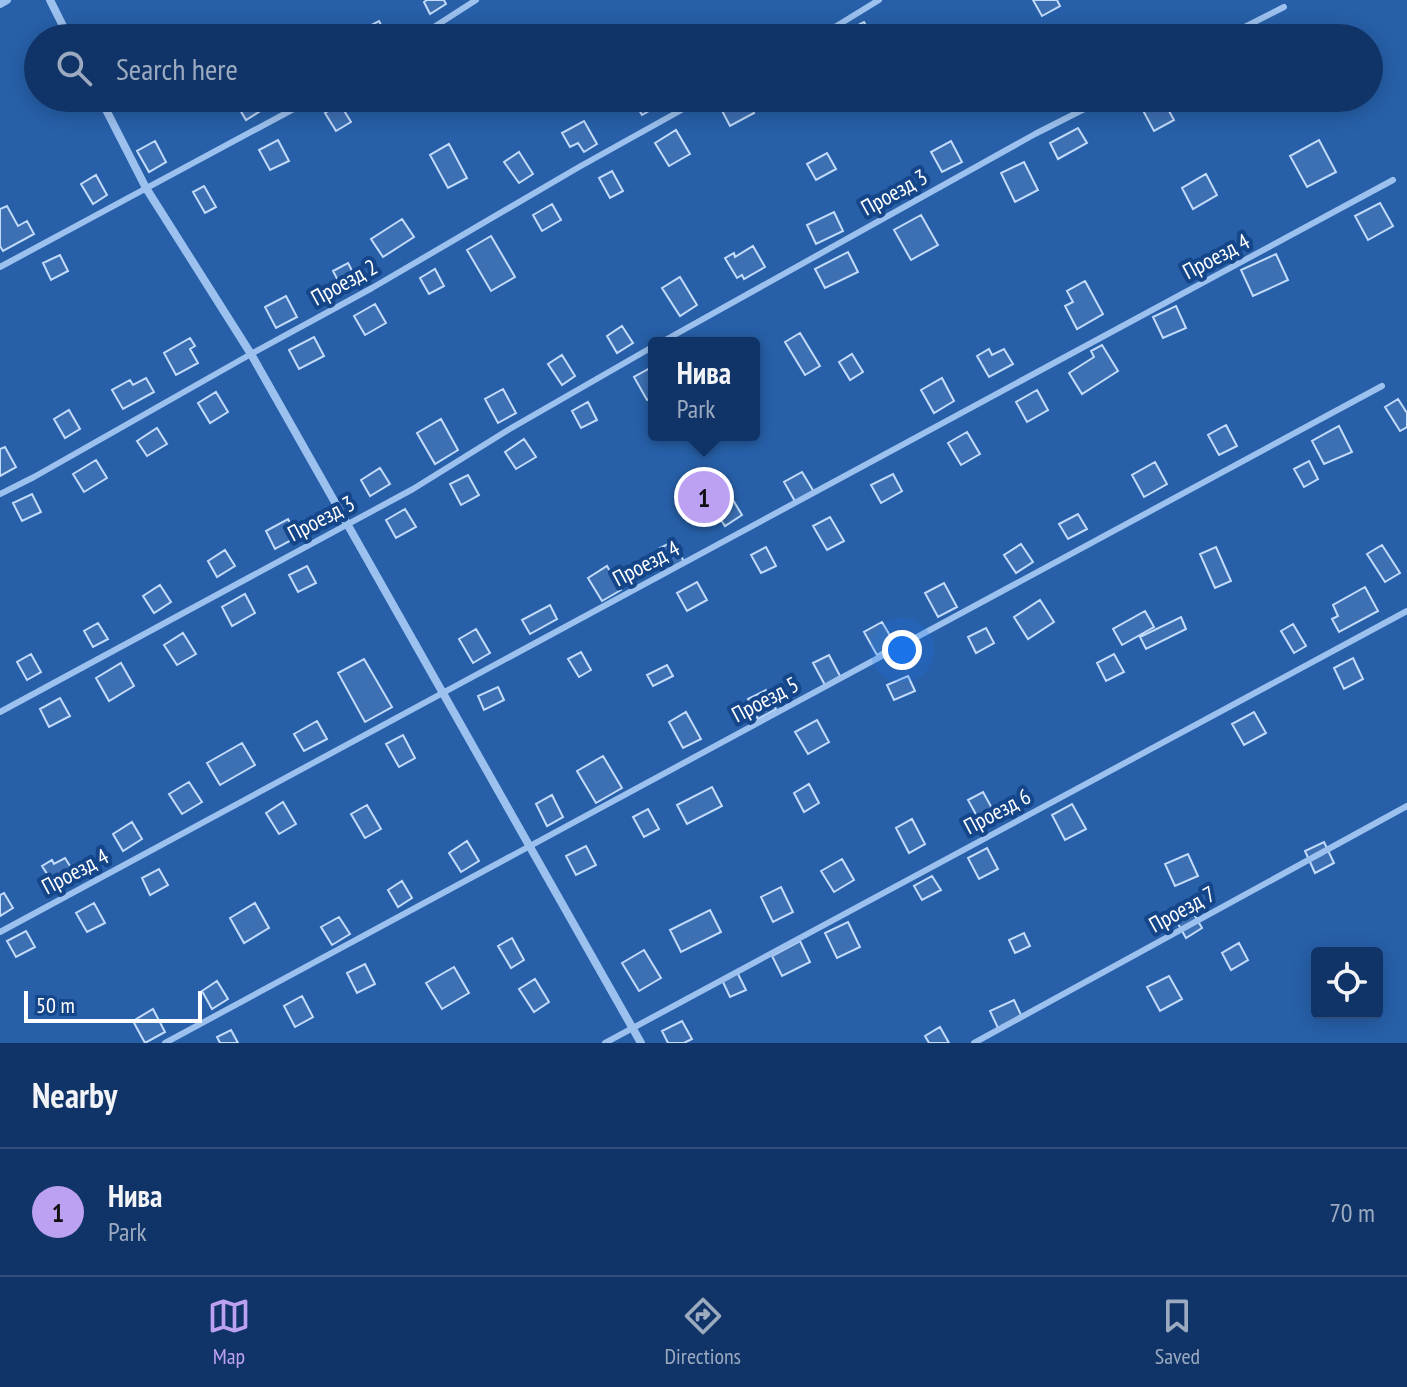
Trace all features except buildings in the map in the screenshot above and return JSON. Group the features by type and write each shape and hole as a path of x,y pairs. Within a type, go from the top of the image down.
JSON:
{"street":[{"path":"0,4 7,0"},
{"path":"50,0 62,24"},
{"path":"107,112 146,188 251,354 641,1043"}],"lane":[{"path":"439,24 476,0"},
{"path":"840,24 879,0"},
{"path":"1251,24 1284,7"},
{"path":"0,267 288,112"},
{"name":"Проезд 2","path":"0,494 372,288 678,112"},
{"name":"Проезд 3","path":"671,337 1078,112"},
{"name":"Проезд 4","path":"0,932 1393,180"},
{"name":"Проезд 3","path":"0,712 413,489 648,349"},
{"name":"Проезд 5","path":"165,1043 1382,386"},
{"name":"Проезд 6","path":"605,1043 1407,611"},
{"name":"Проезд 7","path":"974,1043 1407,806"}],"shaded area":[{"path":"0,0 1407,0 1407,1043 0,1043"}],"place":[{"name":"Нива","path":"704,497"}]}
